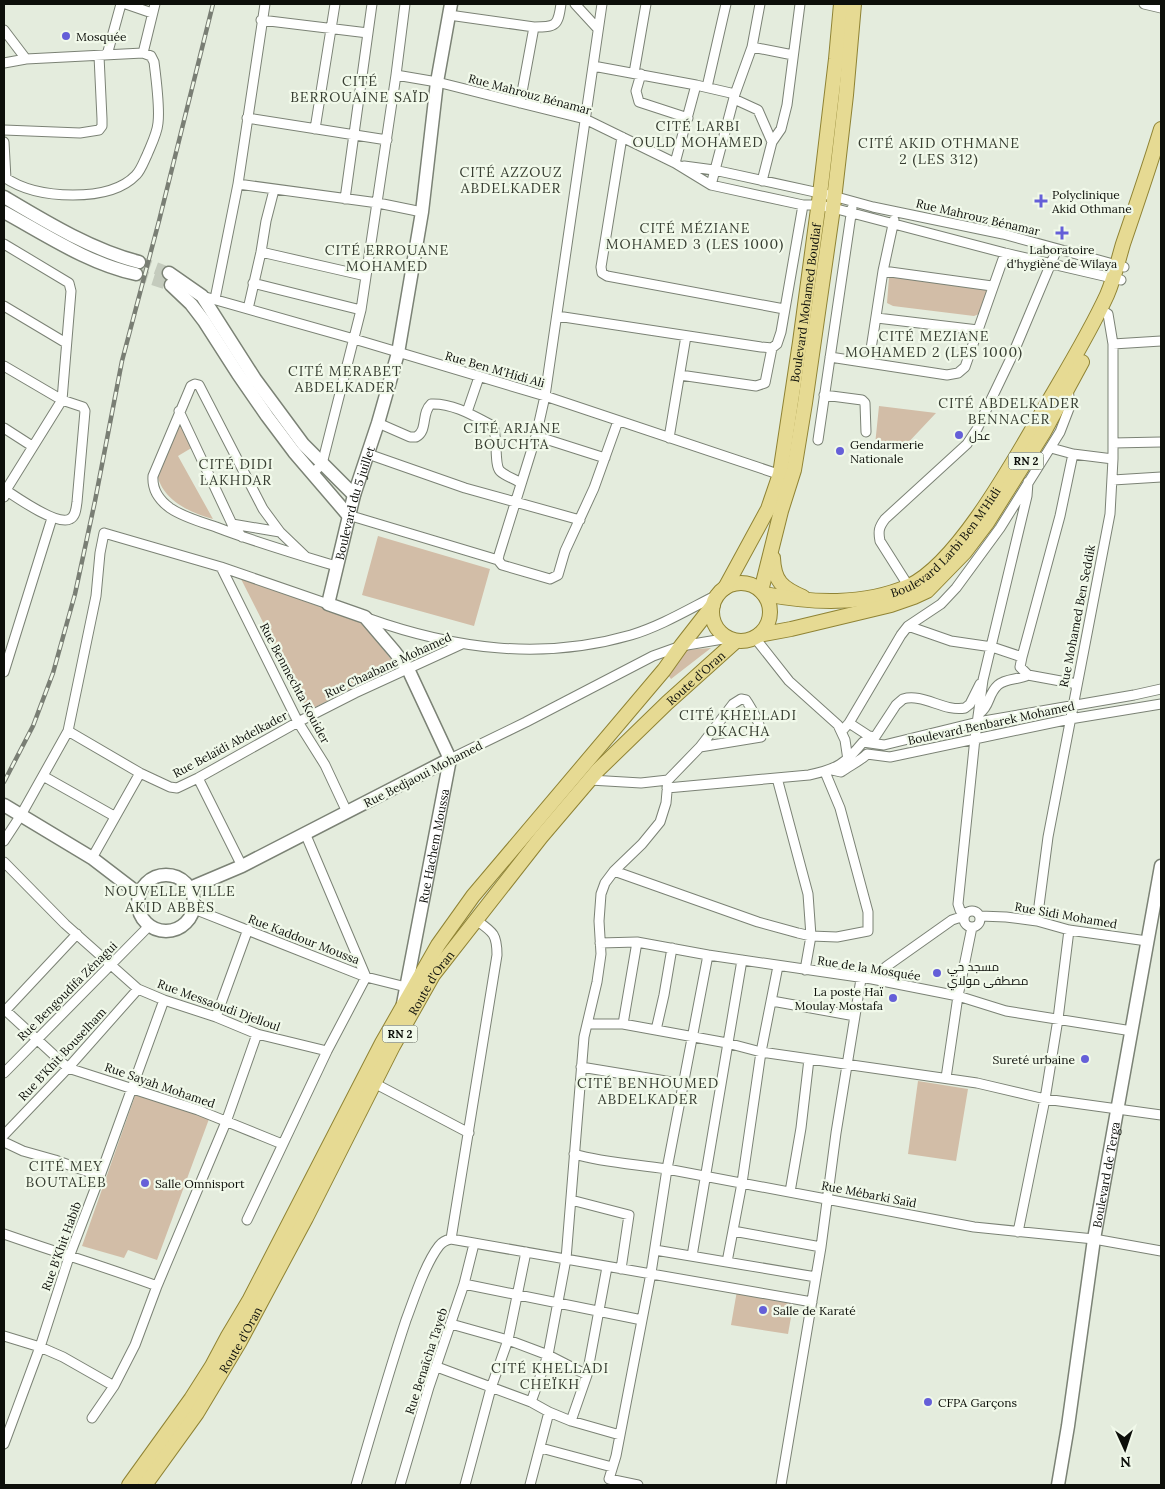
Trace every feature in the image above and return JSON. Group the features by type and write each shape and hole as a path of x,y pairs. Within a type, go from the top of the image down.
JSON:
{"main road":[{"name":"Boulevard Mohamed Boudiaf","path":"826,201 840,4"},
{"name":"Boulevard Mohamed Boudiaf","path":"762,593 781,512 800,342 846,95 854,4"},
{"name":"Boulevard Larbi Ben M'Hidi","path":"1118,272 1161,129"},
{"name":"Boulevard Larbi Ben M'Hidi","path":"762,593 815,602 837,602 912,591 926,591 965,552 987,523 1044,432 1068,388 1104,311 1108,293 1118,272 1161,154"},
{"name":"Boulevard Larbi Ben M'Hidi","path":"757,636 891,605 912,591 954,547 988,501 1104,311"},
{"name":"Boulevard Mohamed Boudiaf","path":"718,596 786,476"},
{"path":"773,549 774,572 781,584 794,593 815,602"},
{"path":"739,583 747,584 762,593 770,608 770,616 768,623 757,636 748,640 733,640 718,630 712,614 718,596 739,583"},
{"name":"RN 2","path":"681,646 718,596"},
{"name":"Route d'Oran","path":"145,1485 197,1413 239,1343 306,1218 393,1046 433,975 541,837 590,780 667,702 733,640"},
{"name":"Route d'Oran","path":"129,1485 191,1399 212,1366 250,1299 382,1043 438,945 473,896 625,718 681,646"}],"street":[{"path":"4,130 80,133 99,130 102,126 103,56 121,4"},
{"path":"126,4 153,8 143,53"},
{"path":"216,299 238,184 265,4"},
{"path":"315,129 335,4"},
{"path":"345,199 372,4"},
{"path":"317,469 361,310 378,203 405,4"},
{"path":"450,9 534,27 550,27 555,25 559,19 561,4"},
{"path":"575,4 598,29"},
{"path":"498,560 536,436 545,396 602,4"},
{"path":"646,4 637,73 636,91 639,102 688,118"},
{"path":"707,88 726,4"},
{"path":"711,185 735,96 752,47 760,4"},
{"path":"762,181 772,142 781,129 787,105 800,4"},
{"path":"1144,4 1161,8"},
{"name":"Boulevard du 5 juillet","path":"328,604 348,515 378,423 398,353 422,212 437,82 450,9"},
{"path":"262,20 368,33"},
{"path":"520,103 534,27"},
{"path":"4,30 26,59"},
{"path":"752,47 793,55"},
{"path":"4,63 26,59 143,53 151,56 154,62 158,118 154,139 137,174 124,184 108,192 84,195 54,195 26,189 5,178 4,142"},
{"path":"593,66 696,85 735,96 758,110 772,142"},
{"name":"Rue Mahrouz Bénamar","path":"396,75 437,82 585,119 677,165 711,185 803,205 826,201 854,202 1003,234 1057,249 1118,272"},
{"path":"696,85 677,165 714,170 762,181 826,201 851,214 1052,264 1118,272"},
{"path":"247,118 387,140"},
{"path":"622,137 601,268 602,273 607,276 784,309"},
{"path":"238,184 378,203 422,212"},
{"path":"248,309 274,190"},
{"path":"4,197 44,221 138,268 116,270 92,260 4,212"},
{"path":"818,440 854,202"},
{"path":"680,375 756,386 761,386 765,383 772,348 777,344 803,205"},
{"path":"869,362 883,271 896,211"},
{"path":"4,244 70,286 62,400 4,492 52,518 64,521 71,518 76,512 85,412 83,407 62,400 4,366"},
{"path":"912,591 880,541 879,527 967,444 977,429 1012,356 1057,249"},
{"path":"261,252 366,276"},
{"path":"830,357 947,375 958,373 964,366 1003,259"},
{"path":"883,271 992,286"},
{"path":"354,495 317,469 294,452 267,416 204,322 170,279 202,296 255,379 302,444 317,469 348,515 498,560 502,566 550,578 558,575 565,551 580,520 618,421"},
{"path":"253,283 361,310"},
{"name":"Rue Ben M'Hidi Ali","path":"202,296 545,396 786,476"},
{"path":"4,306 66,343"},
{"name":"Rue Mohamed Ben Seddik","path":"1037,921 1048,837 1110,514 1113,480 1113,344 1104,311"},
{"path":"557,316 772,348"},
{"path":"877,318 978,330"},
{"path":"669,438 686,336"},
{"path":"1113,344 1161,341"},
{"path":"467,412 479,377"},
{"path":"305,556 280,532 263,509 199,385 190,386 153,476 152,486 158,495 170,508 191,518 242,537 336,566"},
{"path":"843,736 876,675 908,626 941,604 956,588 1000,528 1051,448 1068,415 1070,399 1068,388"},
{"path":"824,395 862,400 865,403 866,432"},
{"path":"378,423 410,437 416,437 422,432 426,411 431,404 467,412 493,426 497,446 496,464 500,470 521,483"},
{"path":"179,411 232,524 242,537"},
{"path":"4,428 32,446"},
{"path":"536,436 605,458"},
{"path":"1113,443 1161,442"},
{"path":"1051,448 1073,454 1113,459"},
{"path":"368,454 465,488 580,520"},
{"path":"1028,675 1020,667 1022,657 1058,526 1073,454"},
{"path":"1113,480 1161,476"},
{"path":"972,927 966,924 958,904 975,738 984,676 1027,496 1028,482"},
{"path":"4,672 52,518"},
{"path":"232,524 280,532"},
{"path":"4,840 11,810 43,776 68,731 96,596 104,532 221,566 396,628 462,644 491,648 529,649 584,646 632,634 663,622 718,596"},
{"name":"Rue Benmechta Kouider","path":"221,566 298,722 325,765 347,812"},
{"path":"365,617 408,669 450,759"},
{"path":"908,626 951,641 992,647 1022,657"},
{"path":"757,636 789,681 834,721 843,736 852,761"},
{"name":"Rue Bedjaoui Mohamed","path":"190,888 242,866 653,656 681,646 733,640"},
{"name":"Rue Chaabane Mohamed","path":"298,722 462,644"},
{"path":"978,718 986,709 993,690 1000,683 1007,680 1019,679 1028,675 1077,684"},
{"path":"849,723 869,736 875,737 896,705 903,700 917,699 952,708 965,708 970,704 984,676"},
{"name":"Boulevard Benbarek Mohamed","path":"843,736 863,742 884,745 978,718 1073,706 1161,689"},
{"path":"531,1402 548,1355 566,1259 581,1067 587,1024 598,982 601,894 605,883 614,870 642,844 660,822 666,803 668,784 700,747 733,704 738,700 746,700 752,709 761,736 700,747"},
{"name":"Boulevard Benbarek Mohamed","path":"868,754 890,757 1070,719 1161,704"},
{"name":"Rue Belaïdi Abdelkader","path":"68,731 140,773 173,788 180,787 198,778 298,722"},
{"path":"852,761 863,742"},
{"path":"590,780 668,784 809,776 828,771 839,764 863,759 868,754 863,742"},
{"name":"Rue Hachem Moussa","path":"402,1009 450,759"},
{"path":"614,870 758,922 811,936 837,937 868,931 868,912 828,771"},
{"path":"92,858 140,773"},
{"path":"43,776 114,816"},
{"path":"198,778 242,866"},
{"path":"777,778 808,894 811,936 805,970"},
{"path":"11,810 92,858 139,894"},
{"path":"247,1220 327,1051 366,977 305,833"},
{"name":"Rue Messaoudi Djelloul","path":"4,862 77,934 138,989 164,1000 216,1017 256,1034 327,1051"},
{"name":"Boulevard de Terga","path":"1058,1485 1094,1239 1147,941 1161,873"},
{"path":"168,875 178,877 190,888 194,898 194,909 192,916 186,924 178,929 166,932 158,931 142,919 139,911 139,894 149,881 158,876 168,875"},
{"name":"Rue Kaddour Moussa","path":"194,909 366,977 406,987"},
{"path":"872,979 886,966 952,920 964,916 966,912 973,910 980,916 979,922 972,927 958,996 946,1078"},
{"name":"Rue Sidi Mohamed","path":"980,916 1037,921 1069,930 1147,941"},
{"path":"452,1239 497,955 497,941 492,931 476,920"},
{"name":"Rue Bengoudifa Zénagui","path":"4,1073 149,926"},
{"path":"216,1017 248,929"},
{"path":"1018,1232 1045,1099 1058,1019 1069,930"},
{"path":"4,1010 77,934"},
{"path":"623,1024 637,942"},
{"name":"Rue de la Mosquée","path":"600,944 637,942 708,955 861,979 872,979 958,996 1006,1011 1132,1031"},
{"path":"656,1030 672,948"},
{"path":"638,1485 608,1482 620,1435 651,1274 667,1169 708,955"},
{"path":"692,1256 742,960"},
{"path":"727,1262 742,1183 761,1052 778,966"},
{"path":"781,1485 821,1246 861,979"},
{"name":"Rue B'Khit Bouselham","path":"4,1134 68,1068 138,989"},
{"name":"Rue B'Khit Habib","path":"4,1444 40,1347 69,1257 164,1000"},
{"path":"772,1001 855,1016"},
{"name":"Rue Sayah Mohamed","path":"4,1010 68,1068 133,1088 282,1144"},
{"path":"587,1024 623,1024 727,1043 761,1052 946,1078 977,1083 1045,1099 1161,1115"},
{"path":"92,1418 114,1386 135,1345 157,1286 226,1122 256,1034"},
{"path":"790,1192 801,1128 809,1059"},
{"path":"581,1067 684,1084"},
{"path":"374,1083 469,1133"},
{"path":"4,1142 23,1151 100,1176"},
{"name":"Rue Mébarki Saïd","path":"574,1154 599,1161 667,1169 974,1227 1094,1239 1161,1251"},
{"path":"571,1200 628,1215 621,1269"},
{"path":"733,1231 821,1246"},
{"path":"4,1234 69,1257 106,1267 157,1286"},
{"path":"356,1485 388,1373 418,1286 439,1245 452,1239 812,1302"},
{"name":"Rue Benaïcha Tayeb","path":"400,1485 429,1387 464,1284 474,1244"},
{"path":"655,1250 816,1277"},
{"path":"465,1485 491,1388 508,1340 526,1252"},
{"path":"571,1421 587,1374 607,1267"},
{"path":"464,1284 642,1320"},
{"path":"451,1324 508,1340 548,1355 587,1374"},
{"path":"4,1336 40,1347 72,1362 114,1386"},
{"path":"437,1367 531,1402 571,1421 620,1435"},
{"path":"530,1485 550,1412"},
{"path":"541,1448 612,1467"}],"shaded area":[{"path":"893,274 984,286 987,291 979,314 974,316 893,306 887,303 889,277"},
{"path":"879,406 936,413 904,447 875,445"},
{"path":"178,416 193,447 178,456 213,519 186,509 170,497 159,482 157,472"},
{"path":"378,536 490,569 474,626 362,595"},
{"path":"241,579 364,622 395,665 308,711"},
{"path":"711,648 671,679 666,672 685,650"},
{"path":"918,1081 968,1089 956,1161 908,1154"},
{"name":"Salle Omnisport","path":"136,1093 209,1119 157,1260 128,1250 124,1258 82,1246"},
{"name":"Salle de Karaté","path":"738,1285 795,1295 788,1334 731,1325"}],"tunnel":[{"path":"139,262 169,273"},
{"path":"136,274 171,285"}],"railway":[{"path":"4,782 33,726 53,673 75,594 122,361 213,4"}],"place":[{"name":"Mosquée","path":"66,36"},
{"name":"Polyclinique Akid Othmane","path":"1041,201"},
{"name":"Laboratoire d'hygiène de Wilaya","path":"1062,233"},
{"name":"عدل","path":"959,435"},
{"name":"Gendarmerie Nationale","path":"840,451"},
{"name":"مسجد حي مصطفى مولاي","path":"937,973"},
{"name":"La poste Haï Moulay Mostafa","path":"893,998"},
{"name":"Sureté urbaine","path":"1085,1059"},
{"name":"Salle Omnisport","path":"145,1183"},
{"name":"Salle de Karaté","path":"763,1310"},
{"name":"CFPA Garçons","path":"928,1402"}],"district":[{"name":"CITÉ BERROUAINE SAÏD","path":"360,89"},
{"name":"CITÉ LARBI OULD MOHAMED","path":"698,134"},
{"name":"CITÉ AKID OTHMANE 2 (LES 312)","path":"939,152"},
{"name":"CITÉ AZZOUZ ABDELKADER","path":"511,180"},
{"name":"CITÉ MÉZIANE MOHAMED 3 (LES 1000)","path":"695,236"},
{"name":"CITÉ ERROUANE MOHAMED","path":"387,258"},
{"name":"CITÉ MEZIANE MOHAMED 2 (LES 1000)","path":"934,344"},
{"name":"CITÉ MERABET ABDELKADER","path":"345,380"},
{"name":"CITÉ ABDELKADER BENNACER","path":"1009,412"},
{"name":"CITÉ ARJANE BOUCHTA","path":"512,436"},
{"name":"CITÉ DIDI LAKHDAR","path":"236,472"},
{"name":"CITÉ KHELLADI OKACHA","path":"738,724"},
{"name":"NOUVELLE VILLE AKID ABBÈS","path":"170,900"},
{"name":"CITÉ BENHOUMED ABDELKADER","path":"648,1092"},
{"name":"CITÉ MEY BOUTALEB","path":"66,1174"},
{"name":"CITÉ KHELLADI CHEÏKH","path":"550,1376"}]}
